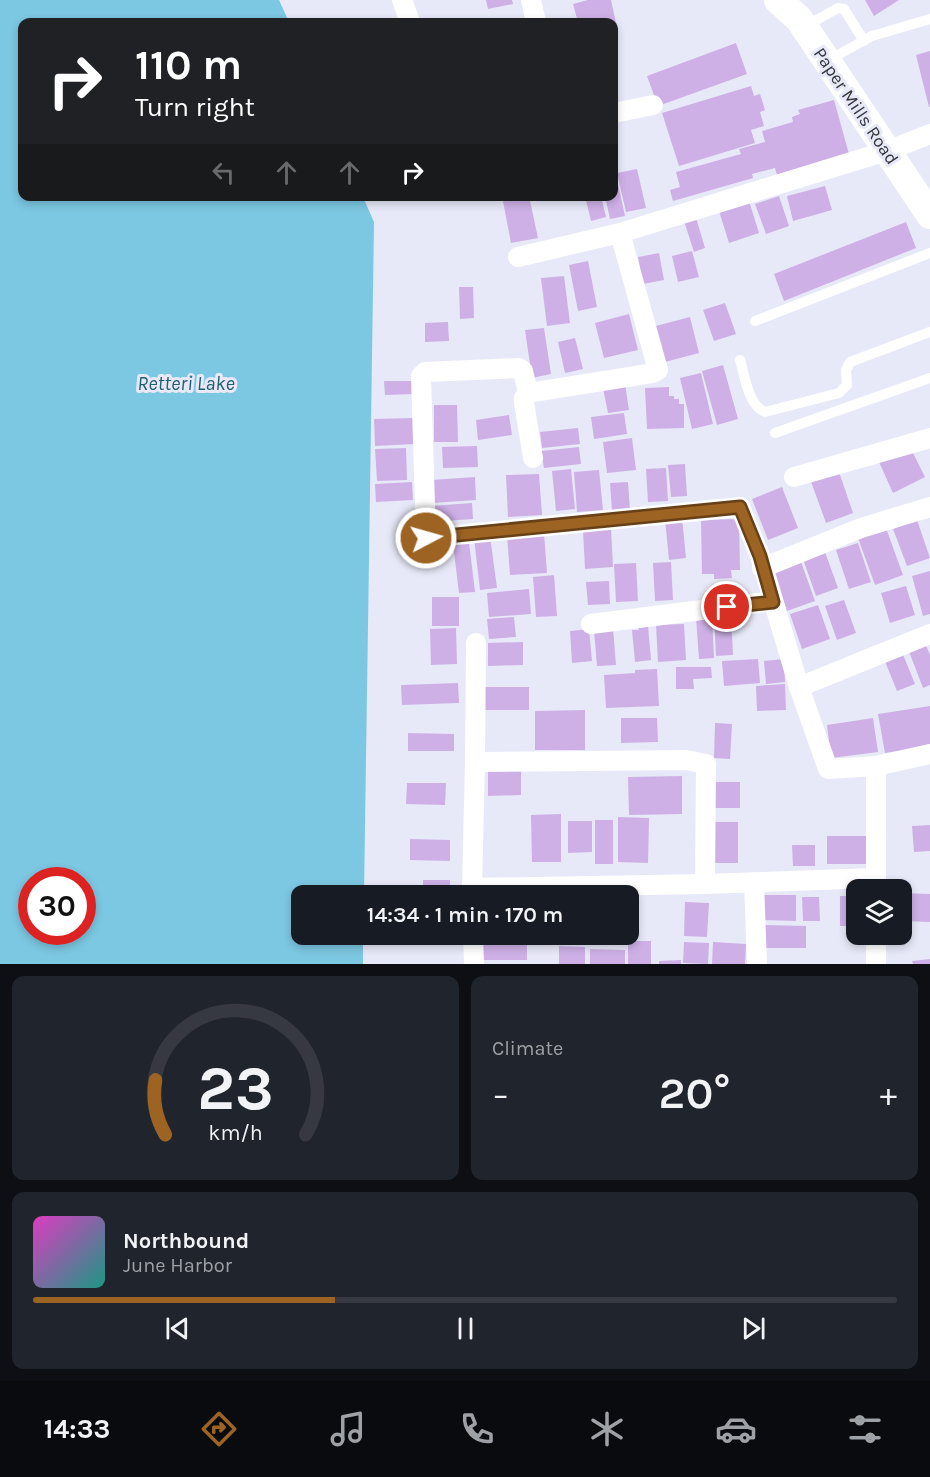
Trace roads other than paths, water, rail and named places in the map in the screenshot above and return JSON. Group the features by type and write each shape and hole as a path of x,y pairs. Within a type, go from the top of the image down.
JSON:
{"main road":[{"name":"Paper Mills Road","path":"778,0 799,19 930,215"}],"street":[{"path":"402,0 409,18"},
{"path":"531,0 535,18"},
{"path":"618,109 652,105"},
{"path":"518,257 620,234 887,151 930,134"},
{"path":"533,458 524,404 524,398 528,393 654,373 658,370 620,234"},
{"path":"528,393 523,371 519,368 425,372 421,376 426,538 740,507 828,769 876,766 930,754"},
{"path":"794,477 930,438"},
{"path":"762,568 861,528 930,507"},
{"path":"591,624 773,602"},
{"path":"799,687 930,634"},
{"path":"472,885 476,643"},
{"path":"475,762 686,760 706,764 705,884"},
{"path":"876,766 876,879"},
{"path":"754,882 757,964"},
{"path":"639,886 754,882 846,884"},
{"path":"473,945 474,964"},
{"path":"876,945 876,964"}],"lane":[{"path":"804,27 838,8 844,9 864,41"},
{"path":"826,61 872,36 930,18"},
{"path":"755,321 930,254"},
{"path":"740,360 753,401 758,409 765,412 839,393 847,386 846,370 850,362 930,332"},
{"path":"775,433 930,378"}],"water":[{"name":"Retteri Lake","path":"0,0 279,0 287,18 18,18 18,201 365,201 374,222 364,885 291,885 291,945 363,945 363,964 0,964"}]}
